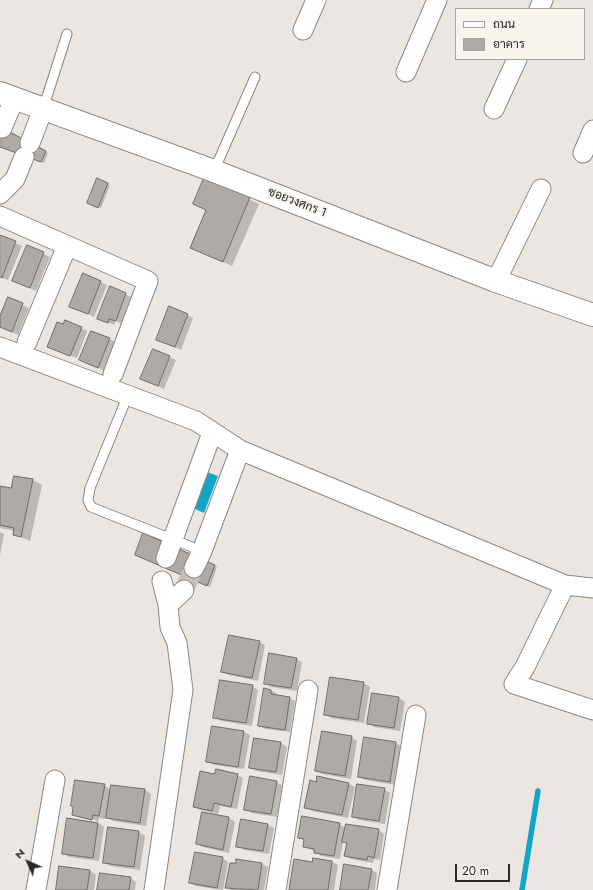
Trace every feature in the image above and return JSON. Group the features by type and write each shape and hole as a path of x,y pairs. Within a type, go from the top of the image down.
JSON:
{"street":[{"path":"303,30 316,0"},
{"path":"406,72 437,0"},
{"path":"494,109 517,60"},
{"path":"2,128 7,96"},
{"name":"ซอยวงศกร 1","path":"7,96 214,171 496,281 593,316"},
{"path":"0,194 15,179 43,109"},
{"path":"583,153 593,130"},
{"path":"496,281 541,189"},
{"path":"0,216 148,281 113,374"},
{"path":"27,342 67,246"},
{"path":"0,346 196,421 212,433 240,450 565,585 592,584"},
{"path":"166,558 212,433"},
{"path":"198,559 240,450"},
{"path":"154,890 183,690 177,644 170,627 168,605 162,581"},
{"path":"565,585 525,667 514,684 593,710"},
{"path":"168,605 184,590"},
{"path":"276,890 308,690"},
{"path":"387,890 416,715"},
{"path":"36,890 55,780"}],"lane":[{"path":"43,109 67,34"},
{"path":"214,171 255,77"},
{"path":"128,395 90,488 88,500 91,507 172,540 198,559"}],"water":[{"path":"207,472 218,476 204,513 193,508"}],"building":[{"path":"0,127 46,151 41,162 0,147"},
{"path":"97,178 108,183 98,208 87,203"},
{"path":"204,178 250,197 223,262 190,248 206,210 193,204"},
{"path":"0,235 16,241 2,278 0,277"},
{"path":"27,245 44,252 30,288 12,281"},
{"path":"83,273 101,281 88,314 69,307"},
{"path":"110,286 126,293 116,321 109,319 108,323 97,319"},
{"path":"8,297 23,303 12,332 0,327 0,316"},
{"path":"169,306 188,314 175,347 156,340"},
{"path":"65,320 82,327 70,356 47,347 57,322 63,324"},
{"path":"91,331 110,338 98,368 79,360"},
{"path":"153,349 170,356 158,386 140,379"},
{"path":"14,476 33,479 21,537 13,535 14,528 0,525 0,486 11,488"},
{"path":"143,533 215,565 207,586 135,555"},
{"path":"229,635 260,641 252,678 221,672"},
{"path":"269,653 297,658 291,688 264,684"},
{"path":"330,677 364,682 358,720 324,715"},
{"path":"220,680 253,685 246,723 213,718"},
{"path":"264,688 271,690 271,694 290,697 285,730 258,726"},
{"path":"372,693 399,697 394,728 367,724"},
{"path":"212,726 244,731 238,767 206,762"},
{"path":"322,731 352,736 345,776 315,771"},
{"path":"364,737 396,742 390,782 358,777"},
{"path":"254,738 281,742 276,772 249,768"},
{"path":"216,769 238,774 231,807 214,803 212,811 193,807 200,771 214,774"},
{"path":"250,776 277,781 271,814 244,810"},
{"path":"317,776 349,783 342,815 304,808 310,780 316,782"},
{"path":"75,780 105,784 99,816 93,815 92,820 72,815 73,807 71,806"},
{"path":"357,784 385,788 379,821 352,817"},
{"path":"111,785 145,789 140,823 106,818"},
{"path":"202,812 229,817 223,850 196,844"},
{"path":"302,816 340,823 334,856 314,853 314,849 303,847 304,839 298,838"},
{"path":"67,818 98,823 93,858 62,854"},
{"path":"241,819 268,824 263,851 236,847"},
{"path":"346,824 379,829 374,858 368,856 367,860 344,856 347,843 342,842"},
{"path":"108,827 139,831 134,867 103,863"},
{"path":"195,852 223,857 217,888 189,883"},
{"path":"313,858 332,861 328,890 289,890 294,859 312,862"},
{"path":"236,859 262,863 258,890 225,888 230,863 236,863"},
{"path":"344,864 372,869 368,890 340,890"},
{"path":"59,866 90,870 87,890 56,890"},
{"path":"100,873 131,877 129,890 97,890"}],"waterway":[{"path":"522,890 538,791"}],"tunnel":[{"path":"184,590 194,568"}]}
